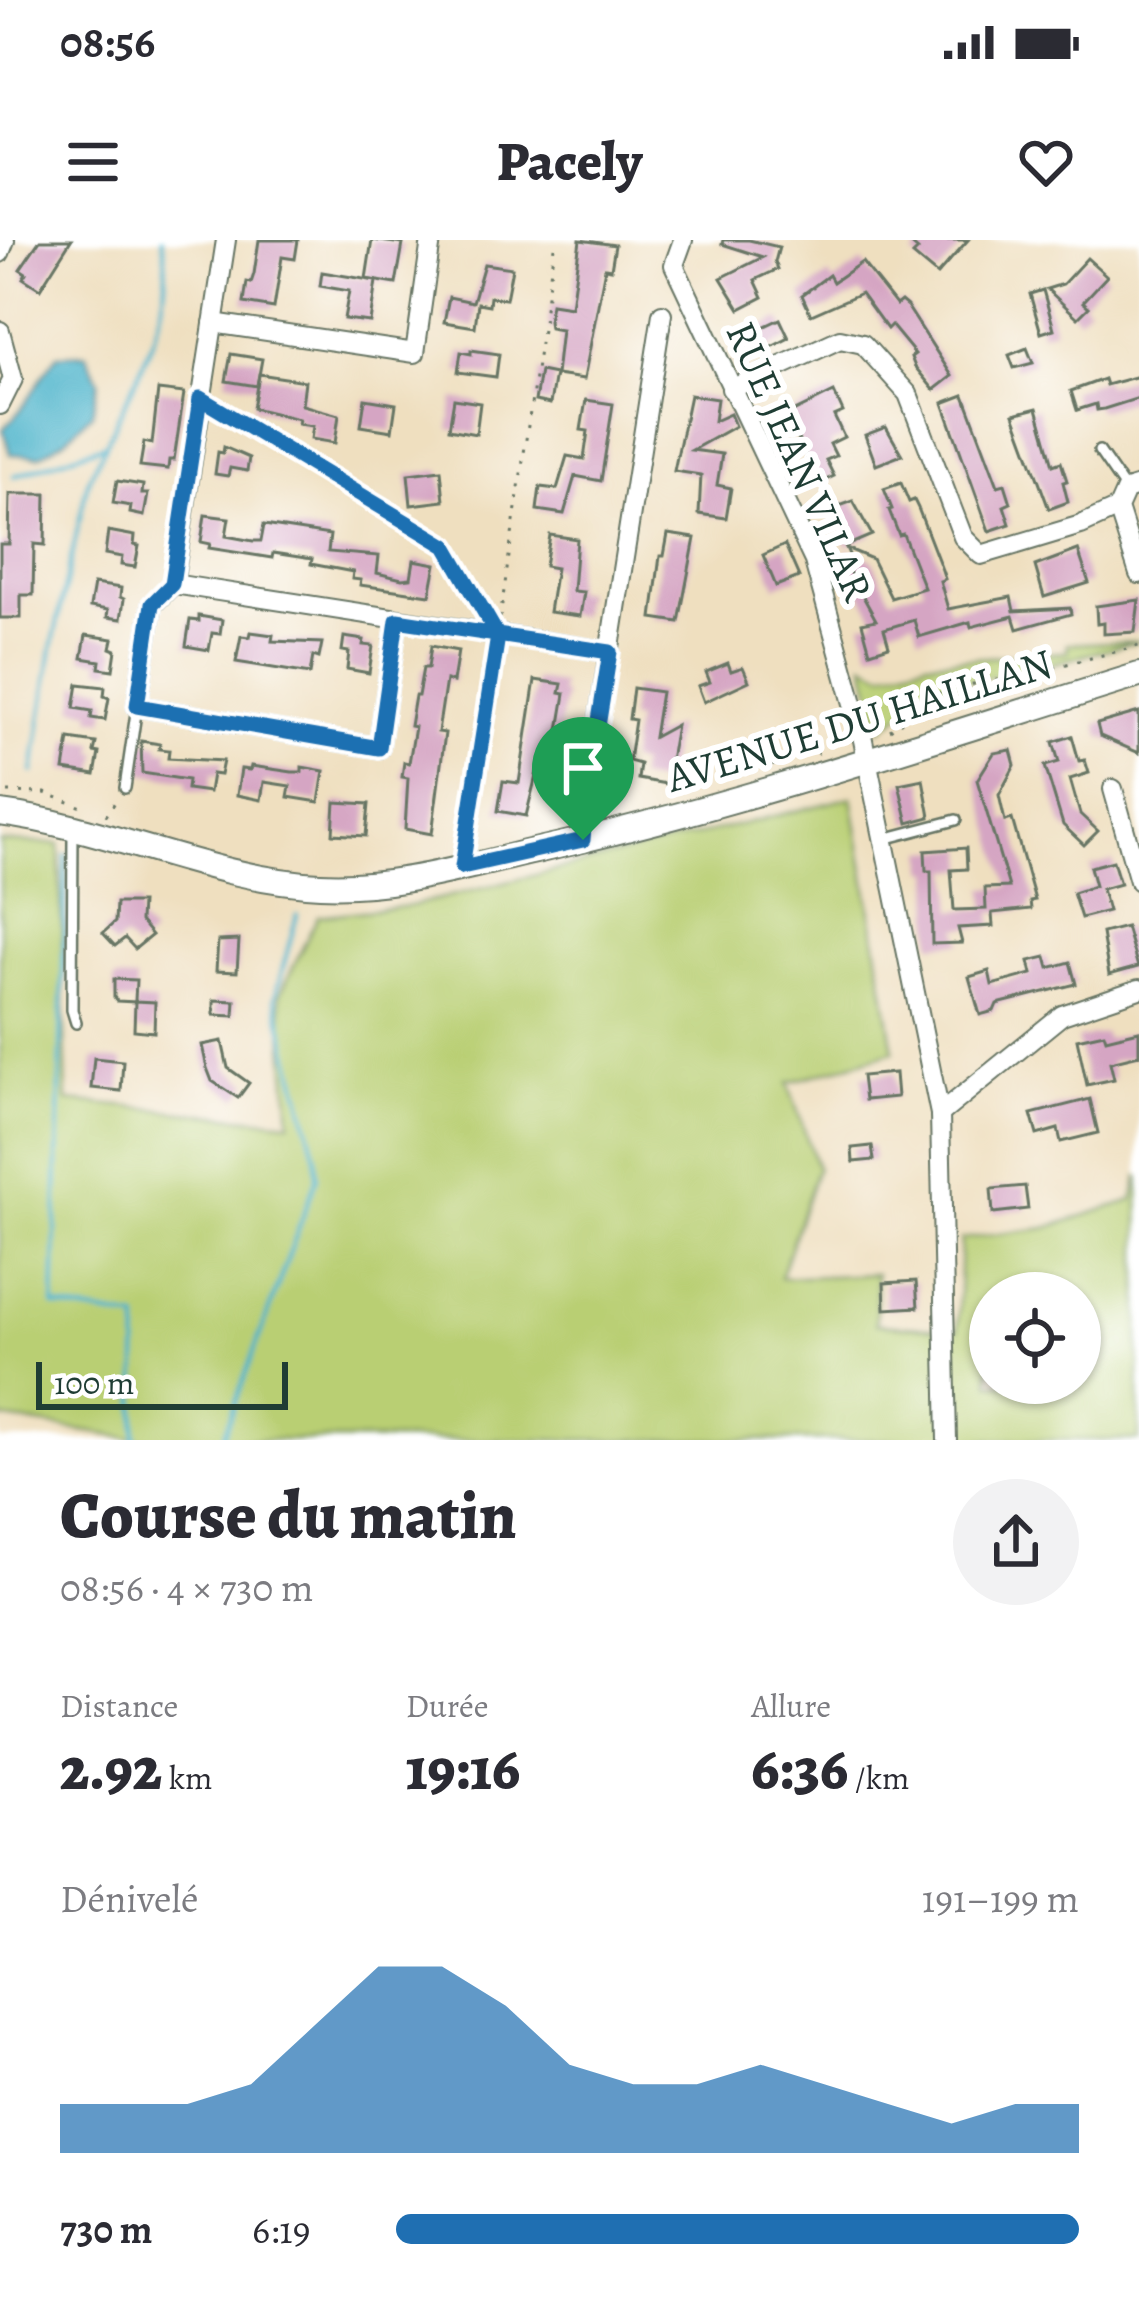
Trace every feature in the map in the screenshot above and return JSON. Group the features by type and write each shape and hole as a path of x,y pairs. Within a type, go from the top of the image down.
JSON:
{"street":[{"path":"0,253 5,240"},
{"path":"226,240 172,584 152,604 137,706 379,748 397,620"},
{"path":"213,323 415,353 431,240"},
{"name":"RUE JEAN VILAR","path":"683,240 674,265 814,561 828,602 931,1058 940,1114 947,1440"},
{"path":"583,840 662,314"},
{"path":"0,331 13,379 0,405"},
{"path":"731,389 841,338 863,344 908,394 963,537 981,555 1081,525 1128,495 1139,574"},
{"path":"172,584 610,652"},
{"name":"AVENUE DU HAILLAN","path":"0,813 73,828 212,868 319,885 404,880 700,812 1139,675"},
{"path":"1113,789 1139,881"},
{"path":"940,1114 1062,1015 1139,989"}],"lane":[{"path":"1099,452 1128,495"},
{"path":"125,788 137,706"},
{"path":"880,840 956,820"},
{"path":"73,828 72,1010 76,1023"}],"path":[{"path":"462,867 555,240"},
{"path":"200,398 446,546 498,636"},
{"path":"106,816 125,788"}],"green space":[{"path":"1139,641 943,686 880,730 865,664 883,673 928,661 1068,652 1067,644"},
{"path":"852,797 894,1051 788,1083 817,1168 780,1278 876,1274 876,1324 958,1330 961,1239 1046,1228 1133,1200 1139,1175 1139,1440 140,1440 0,1418 0,842 59,844 67,1101 290,1122 280,994 318,916 410,906"}],"water":[{"path":"86,354 99,381 92,413 65,440 39,456 10,454 3,429 51,364 58,355"}],"building":[{"path":"40,240 71,240 40,289 23,278 26,273 20,269"},
{"path":"259,240 298,240 295,259 282,257 274,308 244,303"},
{"path":"372,240 403,244 396,284 366,279"},
{"path":"580,240 615,245 611,269 605,268 584,379 556,375 561,330 549,328 548,321 551,304 571,307"},
{"path":"723,240 779,247 778,269 755,280 763,297 740,309 721,278 763,257 722,244"},
{"path":"907,240 968,240 937,275 913,255 918,250"},
{"path":"1087,258 1107,276 1083,302 1089,307 1078,318 1047,289 1063,284"},
{"path":"862,262 896,305 901,301 907,306 952,376 934,390 915,367 911,357 915,354 891,325 887,329 861,293 811,315 802,295 829,275 833,282"},
{"path":"484,264 512,268 506,299 490,297 489,305 478,303 475,327 444,322 449,297 473,302"},
{"path":"322,272 376,281 370,322 344,319 349,291 320,286"},
{"path":"1043,290 1054,329 1041,333 1030,294"},
{"path":"780,319 789,338 754,356 744,336"},
{"path":"1027,348 1033,363 1014,368 1009,355"},
{"path":"471,350 499,354 496,377 458,372 461,352 471,354"},
{"path":"231,354 262,359 257,386 226,381"},
{"path":"540,371 555,374 550,404 535,401"},
{"path":"259,374 305,381 302,405 339,415 335,443 311,439 313,426 298,424 299,419 253,408"},
{"path":"1139,376 1139,398 1104,409 1097,410 1096,404 1077,410 1071,391 1104,379 1106,385"},
{"path":"158,390 184,393 174,460 169,460 168,469 140,466 144,442 152,444"},
{"path":"834,392 843,412 834,416 844,437 830,444 836,456 826,460 834,476 813,486 805,470 811,467 787,415"},
{"path":"690,395 717,399 714,421 730,414 735,426 692,450 722,454 717,485 731,488 726,518 699,514 701,475 674,471"},
{"path":"964,395 998,486 1005,484 1011,503 1004,506 1010,524 989,531 943,403"},
{"path":"365,399 396,404 392,431 361,426"},
{"path":"454,399 480,403 476,434 449,429"},
{"path":"586,400 613,404 601,481 575,476 564,514 537,510 540,487 557,489 567,456 584,459 588,431 581,430"},
{"path":"1037,408 1053,465 1061,462 1067,481 1063,482 1068,502 1049,509 1014,414"},
{"path":"886,427 902,455 876,465 865,435"},
{"path":"224,447 249,458 247,471 230,468 228,476 215,474 218,452 223,453"},
{"path":"441,470 444,501 411,505 408,474"},
{"path":"117,481 143,485 142,494 148,494 144,516 130,513 131,506 113,503"},
{"path":"901,483 909,502 914,500 918,508 942,570 945,579 940,581 948,609 1011,597 1014,611 1070,608 1071,614 1017,629 1013,616 971,627 970,622 919,637 914,620 884,629 889,646 870,652 862,623 876,620 844,562 851,559 846,548 872,559 891,598 924,588 884,489"},
{"path":"10,494 46,494 45,545 34,544 33,595 21,595 21,618 0,618 0,544 9,544"},
{"path":"853,501 872,535 846,546 834,508"},
{"path":"205,515 229,518 226,536 253,541 261,541 264,525 330,535 328,552 379,556 377,573 402,579 411,578 414,560 436,564 430,595 360,585 361,580 352,579 353,572 311,564 312,559 209,548 210,544 201,542"},
{"path":"108,531 135,536 134,545 139,546 135,567 121,565 122,557 105,554"},
{"path":"668,534 695,538 679,622 652,618 660,556 664,556"},
{"path":"550,535 577,539 573,591 584,592 580,616 549,612 556,568 545,566"},
{"path":"785,545 799,577 776,586 763,555"},
{"path":"1078,550 1089,583 1044,597 1035,566"},
{"path":"94,584 121,588 121,619 107,617 108,610 90,607"},
{"path":"1139,600 1135,632 1104,634 1104,623 1097,624 1096,606"},
{"path":"199,616 222,620 220,634 212,633 209,650 186,646 190,620 199,621"},
{"path":"251,632 273,635 272,641 322,643 319,658 313,656 310,674 236,662 241,636 250,637"},
{"path":"86,635 113,639 113,670 99,668 100,661 82,658"},
{"path":"344,637 373,646 369,673 347,669"},
{"path":"431,646 458,651 453,682 446,680 438,732 445,733 432,834 405,829 408,778 402,777 415,727 410,726 415,696 423,668 428,668"},
{"path":"728,663 731,671 743,667 749,681 704,702 698,686 710,682 706,672"},
{"path":"535,680 562,684 560,693 565,694 553,766 539,764 526,816 498,811 503,781 519,783"},
{"path":"78,684 105,687 104,696 109,698 105,720 91,718 92,711 74,708"},
{"path":"633,688 661,692 654,737 676,725 666,784 638,779 640,764 629,761 635,720 629,719"},
{"path":"1139,712 1139,753 1100,736 1097,724"},
{"path":"1072,736 1079,761 1085,760 1089,773 1070,779 1080,814 1098,831 1084,845 1063,825 1045,766 1059,762 1053,742"},
{"path":"69,739 96,743 95,775 64,770"},
{"path":"141,741 160,744 159,749 169,750 168,758 223,761 220,775 212,774 209,792 187,789 188,780 142,773"},
{"path":"1011,750 1015,765 999,795 1005,821 1012,819 1035,900 1030,901 1031,909 992,913 993,926 958,928 962,943 932,944 931,871 926,871 925,851 966,848 967,869 951,870 954,910 986,909 985,888 1009,887 977,780 994,753"},
{"path":"241,769 324,771 319,802 288,797 290,786 264,782 261,800 237,795"},
{"path":"923,779 930,817 908,823 899,784"},
{"path":"335,802 369,804 366,836 333,834"},
{"path":"1113,861 1120,884 1102,889 1108,911 1081,918 1073,893 1095,886 1090,867"},
{"path":"116,903 141,903 140,921 152,935 135,949 125,938 115,946 103,933 115,922"},
{"path":"1126,927 1138,967 1109,975 1102,933"},
{"path":"239,940 237,972 216,971 218,941"},
{"path":"1046,957 1049,968 1070,962 1076,984 997,1004 994,1011 980,1015 969,977 989,971 992,985 1032,974 1029,961"},
{"path":"114,979 136,980 135,1001 155,1002 154,1032 134,1030 135,1002 117,1001"},
{"path":"214,1000 235,1001 234,1016 214,1015"},
{"path":"1139,1031 1139,1055 1110,1062 1114,1079 1087,1085 1077,1039 1104,1033 1106,1039"},
{"path":"222,1041 228,1068 249,1083 238,1098 212,1081 207,1068 202,1045"},
{"path":"94,1058 123,1061 121,1091 91,1088"},
{"path":"895,1073 897,1097 865,1100 862,1076"},
{"path":"1090,1099 1098,1133 1061,1142 1058,1129 1037,1135 1031,1114"},
{"path":"872,1146 874,1160 853,1162 852,1148"},
{"path":"1025,1186 1028,1209 993,1213 991,1189"},
{"path":"916,1281 918,1307 885,1309 884,1283"}],"waterway":[{"path":"14,476 106,444 159,319 166,267 162,240"},
{"path":"33,772 52,648 88,480 106,444"},
{"path":"66,855 54,1306 138,1320 135,1440"},
{"path":"222,1440 317,1177 275,997 297,915"}],"route":[{"path":"583,840 462,867 498,636 446,546 200,398 172,584 152,604 137,706 379,748 397,620 498,636 610,652 583,840"}]}
